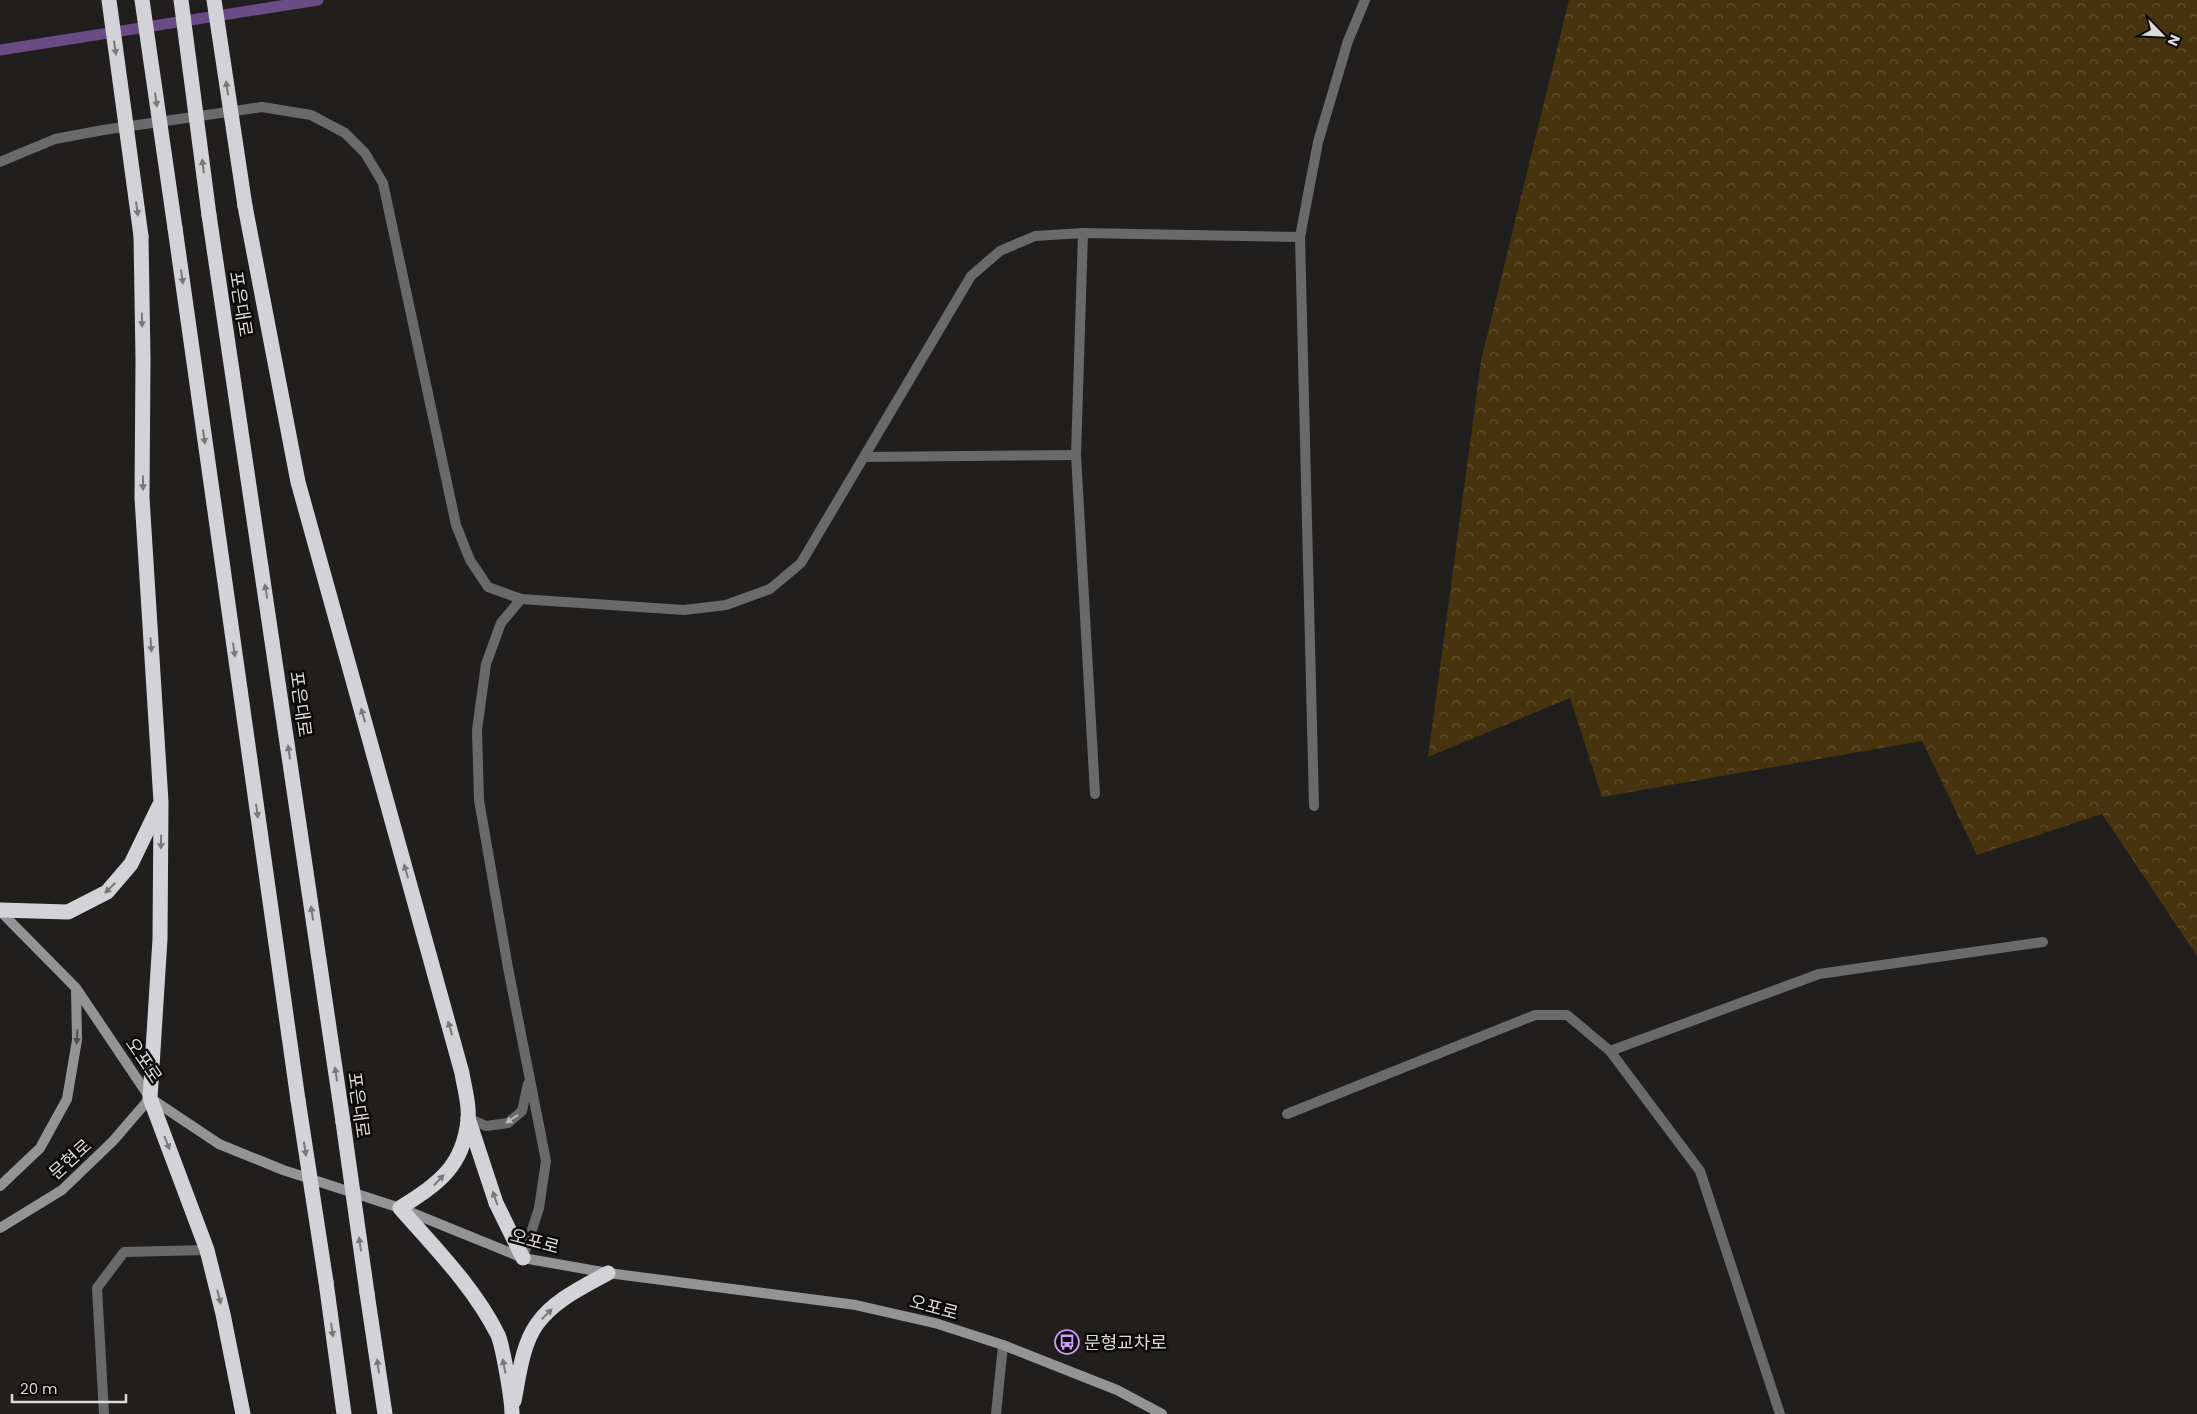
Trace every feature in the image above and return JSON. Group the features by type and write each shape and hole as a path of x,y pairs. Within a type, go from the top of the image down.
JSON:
{"highway":[{"path":"109,0 141,236 143,359 142,498 161,802 160,939 150,1098 207,1250 223,1314 243,1414"},
{"path":"142,0 344,1414"},
{"name":"포은대로","path":"181,0 209,214 385,1414"},
{"path":"214,0 245,206 298,482 462,1073 468,1118 496,1202 522,1258"},
{"path":"0,910 68,912 107,892 131,864 161,802"},
{"path":"468,1118 460,1155 437,1184 400,1208 446,1260 467,1288 498,1337 512,1411"},
{"path":"512,1411 523,1355 536,1324 559,1301 608,1273"}],"street":[{"path":"1314,806 1300,236 1318,142 1348,41 1365,0"},
{"path":"0,162 55,139 103,130 262,107 311,115 345,133 365,153 383,183 456,525 470,560 488,587 521,599 684,610 726,605 770,589 802,563 971,276 1000,251 1034,236 1083,233 1300,236"},
{"path":"1083,233 1076,456 1095,794"},
{"path":"864,456 1076,456"},
{"path":"521,599 501,623 486,664 477,730 479,800 529,1078 546,1161 539,1208 522,1258"},
{"name":"오포로","path":"0,910 76,988 150,1098 219,1144 284,1170 400,1208 522,1258 608,1273 856,1305 935,1323 1003,1345 1117,1390 1162,1414"},
{"path":"1610,1051 1818,974 2042,942"},
{"path":"0,1186 40,1148 66,1099 78,1040 76,988"},
{"path":"1287,1114 1535,1016 1568,1015 1610,1051 1700,1172 1780,1414"},
{"path":"468,1118 486,1126 508,1123 522,1111 529,1078"},
{"name":"문현로","path":"0,1228 62,1190 113,1141 150,1098"},
{"path":"104,1414 97,1288 124,1252 207,1250"},
{"path":"996,1414 1003,1345"}],"green space":[{"path":"1569,0 2197,0 2197,956 2102,814 1977,855 1922,741 1602,797 1570,698 1428,757 1481,361"}],"waterway":[{"path":"0,50 318,0"}],"place":[{"name":"문형교차로","path":"1067,1342"}]}
